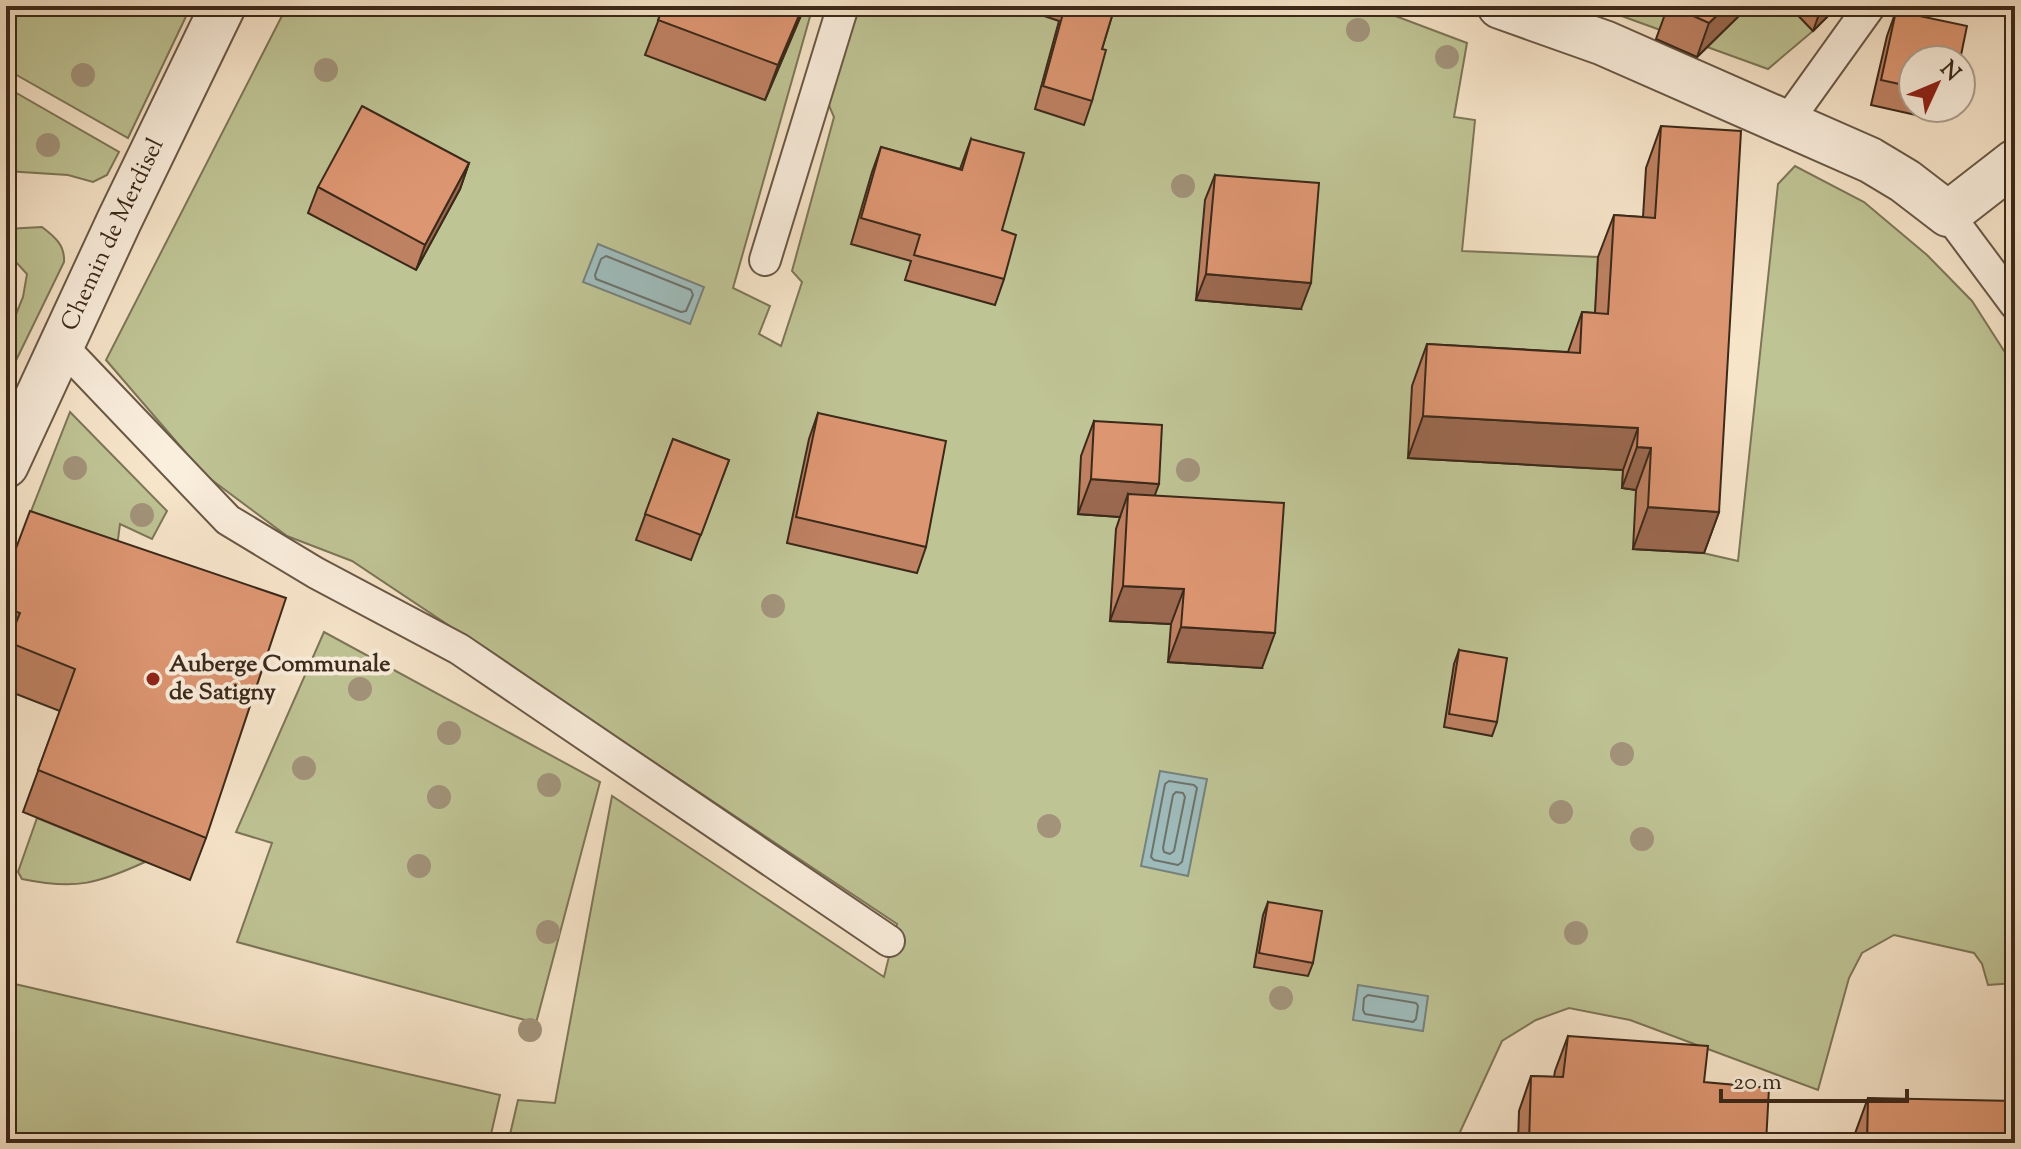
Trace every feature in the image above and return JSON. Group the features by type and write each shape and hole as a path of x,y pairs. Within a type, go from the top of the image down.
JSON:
{"street":[{"name":"Chemin de Merdisel","path":"6,465 223,6"},
{"path":"1500,6 1604,43 1870,160 1905,181 1948,214 2015,162"}],"lane":[{"path":"765,260 843,6"},
{"path":"1786,123 1870,6"},
{"path":"1948,214 2015,304"},
{"path":"61,345 228,520 316,573 459,649 889,941"}],"green space":[{"path":"6,6 191,6 128,138 6,69"},
{"path":"287,6 813,6 733,288 770,306 759,334 781,346 802,282 792,271 834,117 827,101 860,6 1369,6 1467,43 1454,117 1475,120 1462,251 1598,257 1593,355 1623,470 1622,488 1636,490 1703,553 1738,561 1778,184 1795,166 1864,202 1927,255 1972,301 2015,368 2015,983 1988,985 1982,964 1974,953 1894,935 1862,953 1849,978 1818,1090 1630,1020 1569,1008 1536,1020 1502,1041 1455,1143 508,1143 518,1100 555,1103 612,796 884,977 897,924 352,561 287,536 205,475 106,360"},
{"path":"1594,6 1789,6 1813,31 1768,69"},
{"path":"6,87 119,152 107,175 93,182 68,175 6,171"},
{"path":"42,227 61,246 64,262 6,381 6,339 23,297 27,274 16,262 6,257 6,229"},
{"path":"70,412 167,511 152,539 120,524 112,585 15,552"},
{"path":"324,632 600,782 536,1023 237,942 272,843 236,832"},
{"path":"37,818 145,862 85,883 57,884 22,879 18,872"},
{"path":"6,982 500,1095 489,1143 6,1143"}],"water":[{"path":"598,244 704,287 690,324 583,282"},
{"path":"1160,771 1207,779 1188,876 1141,866"},
{"path":"1358,985 1428,996 1423,1031 1353,1020"}],"building":[{"path":"664,6 803,6 778,65 658,20"},
{"path":"1065,6 1115,6 1102,49 1106,50 1092,101 1043,86"},
{"path":"1671,6 1727,6 1709,23"},
{"path":"1896,11 1967,26 1963,44 1897,44 1897,84 1881,80"},
{"path":"362,106 469,163 425,245 318,187"},
{"path":"1661,126 1741,131 1719,512 1648,507 1651,448 1637,447 1638,428 1423,416 1427,344 1580,353 1582,312 1608,314 1614,215 1655,218"},
{"path":"971,139 1024,153 1002,230 1016,235 1004,279 914,255 920,235 861,218 881,147 962,170"},
{"path":"1215,175 1319,183 1311,283 1206,274"},
{"path":"818,413 946,441 926,547 796,517"},
{"path":"1094,421 1162,425 1159,484 1091,479"},
{"path":"673,439 729,460 701,535 645,514"},
{"path":"1128,494 1284,503 1275,633 1181,627 1184,589 1123,586"},
{"path":"30,511 286,598 206,838 38,770 75,669 8,642 20,613 6,608 6,575"},
{"path":"1459,650 1507,658 1497,722 1449,714"},
{"path":"1268,902 1322,911 1313,963 1259,953"},
{"path":"1568,1036 1708,1046 1704,1082 1769,1088 1766,1143 1529,1143 1531,1076 1563,1077"},
{"path":"1868,1098 2015,1101 2015,1143 1867,1143"}],"place":[{"name":"Auberge Communale de Satigny","path":"153,679"}]}
